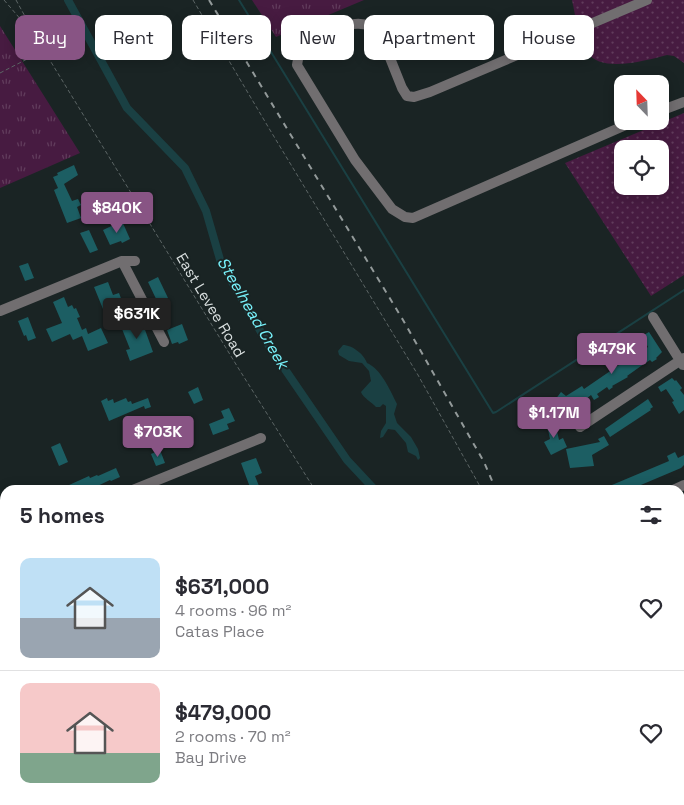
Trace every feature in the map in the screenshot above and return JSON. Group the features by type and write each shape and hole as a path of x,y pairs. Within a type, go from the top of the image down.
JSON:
{"street":[{"path":"614,130 413,218 405,217 392,209 355,160 297,65 298,55 303,46 312,39 344,25 362,24 374,27 380,33 402,88 407,96 414,97 430,92 647,0"},
{"path":"669,107 684,102"},
{"path":"0,311 122,261 135,261"},
{"path":"122,261 164,342"},
{"path":"580,426 683,361 653,317"},
{"path":"145,485 261,438"}],"path":[{"path":"4,0 16,15"},
{"name":"East Levee Road","path":"16,0 25,15"},
{"path":"193,0 418,375 479,485"},
{"path":"0,73 25,60"},
{"name":"East Levee Road","path":"50,60 312,485"}],"green space":[{"path":"252,0 364,0 328,15 281,15 281,35 276,37 271,29 271,15 262,15"},
{"path":"572,0 684,0 684,63 674,56 667,55 625,64 613,64 594,59 594,15 575,15"},
{"path":"0,26 15,50 15,60 21,60 80,153 0,188"},
{"path":"684,113 684,275 651,296 565,163 614,142 614,195 669,195 669,140 620,140 644,130 669,130 669,119"}],"water":[{"path":"343,345 354,348 360,353 367,363 377,370 385,380 397,404 394,414 397,423 411,437 418,449 420,458 418,460 416,456 408,452 406,443 395,430 388,429 383,437 380,438 381,431 386,423 386,406 383,404 380,407 376,407 362,394 361,392 371,381 369,371 362,363 349,361 339,355 338,351"}],"building":[{"path":"74,165 78,175 64,184 72,201 78,199 81,205 77,207 81,218 67,223 54,190 58,188 53,177"},
{"path":"122,221 130,239 122,243 121,241 110,245 103,230"},
{"path":"89,230 98,250 90,253 80,233"},
{"path":"28,263 34,278 25,281 19,266"},
{"path":"158,277 168,298 158,303 148,282"},
{"path":"108,282 113,295 119,293 122,301 103,309 94,287"},
{"path":"64,297 68,307 72,305 74,309 76,308 80,317 77,318 82,330 86,328 88,334 101,328 108,343 88,351 82,336 73,340 70,334 52,342 46,329 62,323 53,302"},
{"path":"136,315 142,328 144,327 153,352 130,361 126,350 130,349 122,329 131,326 128,319"},
{"path":"28,317 36,338 28,341 18,321"},
{"path":"182,324 188,340 179,344 178,342 172,344 167,330"},
{"path":"649,332 662,352 657,359 652,362 650,360 609,390 607,387 597,394 599,397 594,400 591,395 577,406 573,401 562,413 557,408 560,404 555,400 561,392 566,396 582,386 584,389 622,363 618,358 624,354 627,360 648,347 642,336"},
{"path":"672,378 682,388 680,390 684,395 684,410 679,414 672,402 674,401 666,389 661,392 658,387"},
{"path":"198,387 203,400 194,404 188,392"},
{"path":"107,398 108,401 113,399 114,403 126,398 132,404 148,398 151,407 145,409 144,406 109,421 101,401"},
{"path":"648,399 653,407 651,410 610,437 605,429"},
{"path":"229,408 235,421 227,424 229,429 213,435 209,424 224,418 221,411"},
{"path":"183,416 186,426 179,429 180,432 164,439 160,430 164,429 162,424"},
{"path":"554,418 559,440 563,438 567,447 551,455 544,442 550,439 546,420"},
{"path":"604,436 609,445 592,455 594,466 570,468 566,449 600,442 598,439"},
{"path":"60,443 68,462 59,466 51,447"},
{"path":"160,450 165,463 156,466 151,454"},
{"path":"675,452 678,458 684,455 684,465 641,485 612,485 669,461 667,456"},
{"path":"256,458 262,473 255,476 259,485 249,485 241,463"},
{"path":"116,468 120,477 100,485 69,485 89,476 90,478"}],"waterway":[{"name":"Steelhead Creek","path":"68,0 127,108 185,168 206,211 221,263 269,346 347,460 370,485"},
{"path":"239,0 493,413 684,290"}],"railway":[{"path":"209,0 403,320 484,462 494,485"}]}
